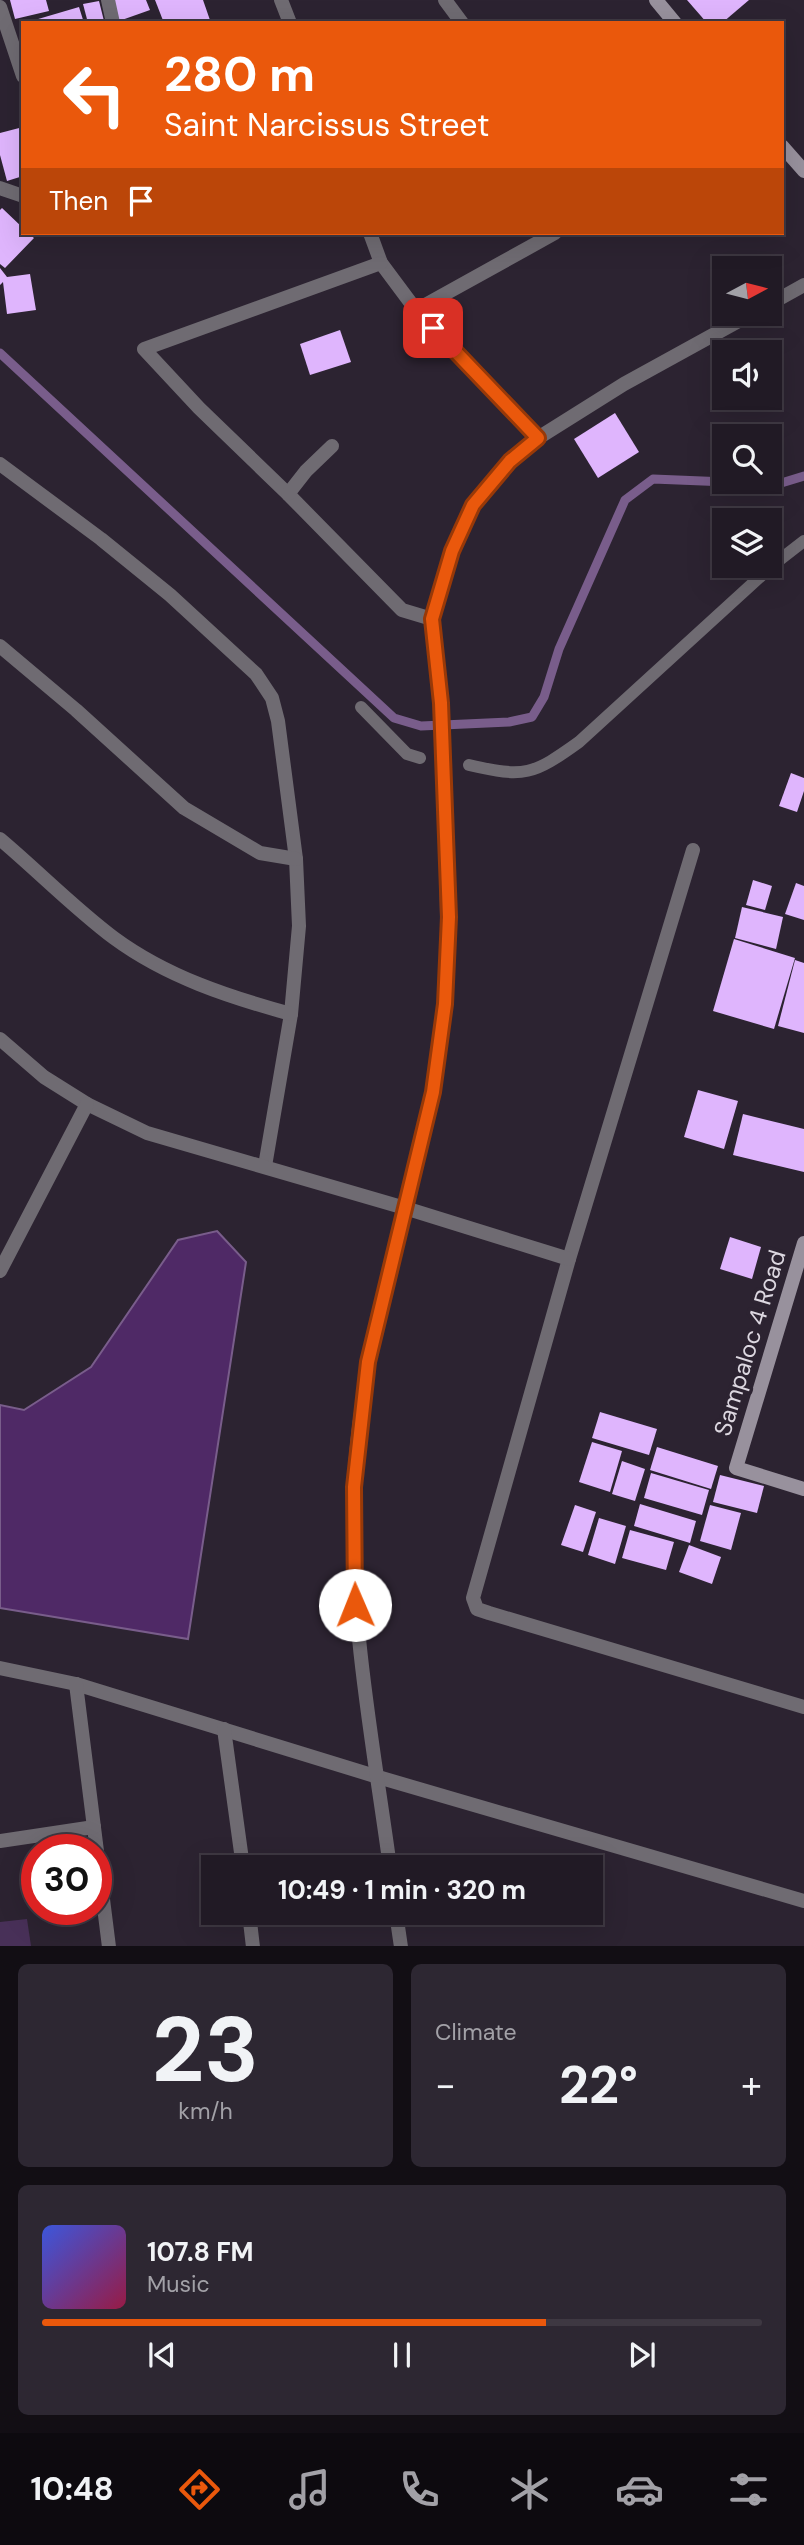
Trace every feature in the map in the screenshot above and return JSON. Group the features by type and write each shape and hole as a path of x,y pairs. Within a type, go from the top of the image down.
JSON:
{"street":[{"path":"108,0 113,21"},
{"path":"281,0 289,21"},
{"path":"445,0 461,21"},
{"path":"656,0 673,21"},
{"path":"0,6 21,70"},
{"path":"784,148 804,171"},
{"path":"0,188 21,195"},
{"path":"371,235 381,263 416,310 538,438"},
{"path":"416,310 551,235"},
{"path":"381,263 144,349 199,408 402,610 432,619"},
{"path":"782,297 804,285"},
{"path":"388,1855 355,1605 354,1487 368,1362 433,1092 445,1004 449,917 441,703 432,619 452,551 473,505 510,461 538,438 624,384 729,326"},
{"path":"288,494 306,471 332,446"},
{"path":"0,464 101,539 170,595 256,674 272,698 278,721 296,859 299,926 292,1014 265,1166"},
{"path":"0,646 76,710 184,808 260,853 296,859"},
{"path":"0,839 114,938 171,973 233,998 292,1014"},
{"path":"693,850 569,1259 474,1603 477,1609 489,1613 804,1707"},
{"path":"0,1039 44,1077 88,1104 147,1133 265,1166 569,1259"},
{"path":"0,1271 88,1104"},
{"name":"Sampaloc 4 Road","path":"804,1243 736,1468 804,1489"},
{"path":"0,1668 76,1684 378,1777 804,1901"},
{"path":"76,1684 109,1946"},
{"path":"224,1729 241,1855"},
{"path":"0,1841 94,1828"},
{"path":"250,1925 253,1946"},
{"path":"398,1925 401,1946"}],"lane":[{"path":"469,765 516,774 549,764 579,742 773,565 804,541"},
{"path":"361,708 407,754 420,758"}],"shaded area":[{"path":"217,1231 246,1262 188,1639 0,1608 0,1405 24,1410 91,1367 178,1240"},
{"path":"21,1920 21,1925 28,1925 31,1946 0,1946 0,1922"}],"building":[{"path":"10,0 46,0 49,11 15,19"},
{"path":"112,0 146,0 150,10 119,21"},
{"path":"155,0 203,0 210,21 163,21"},
{"path":"687,0 749,0 724,21 705,21"},
{"path":"99,1 104,21 87,21 83,4"},
{"path":"79,7 83,21 31,21"},
{"path":"21,128 21,177 7,181 0,155 0,133"},
{"path":"2,208 21,226 21,235 30,235 34,238 5,268 0,264"},
{"path":"0,268 7,277 30,274 36,310 7,314 3,282 0,285"},
{"path":"340,330 351,362 310,375 300,344"},
{"path":"615,413 639,452 598,478 574,439"},
{"path":"791,773 804,778 804,791 797,812 779,806"},
{"path":"753,880 772,886 765,910 746,905"},
{"path":"796,883 804,886 804,920 785,914"},
{"path":"742,907 783,917 776,949 735,938"},
{"path":"734,939 795,958 774,1029 713,1011"},
{"path":"795,960 804,963 804,1033 778,1026"},
{"path":"698,1090 738,1101 724,1149 684,1137"},
{"path":"743,1114 804,1129 804,1172 733,1155"},
{"path":"730,1237 761,1247 752,1279 720,1269"},
{"path":"600,1412 657,1429 649,1455 592,1438"},
{"path":"592,1442 622,1451 610,1492 579,1482"},
{"path":"657,1447 718,1466 711,1489 650,1470"},
{"path":"622,1461 645,1469 635,1501 612,1494"},
{"path":"651,1473 709,1490 702,1515 644,1498"},
{"path":"720,1475 764,1486 757,1513 713,1502"},
{"path":"640,1504 696,1521 690,1543 634,1526"},
{"path":"575,1505 596,1512 583,1552 561,1545"},
{"path":"710,1505 741,1513 731,1550 700,1541"},
{"path":"599,1518 626,1526 615,1564 588,1555"},
{"path":"630,1530 674,1542 666,1570 622,1558"},
{"path":"689,1545 721,1557 712,1584 679,1572"}],"waterway":[{"path":"0,353 394,718 421,726 509,722 532,717 544,697 559,649 625,500 653,479 778,484 804,476"}],"route":[{"path":"355,1605 354,1487 368,1362 433,1092 445,1004 449,917 441,703 432,619 452,551 473,505 510,461 538,438 433,328"}]}
